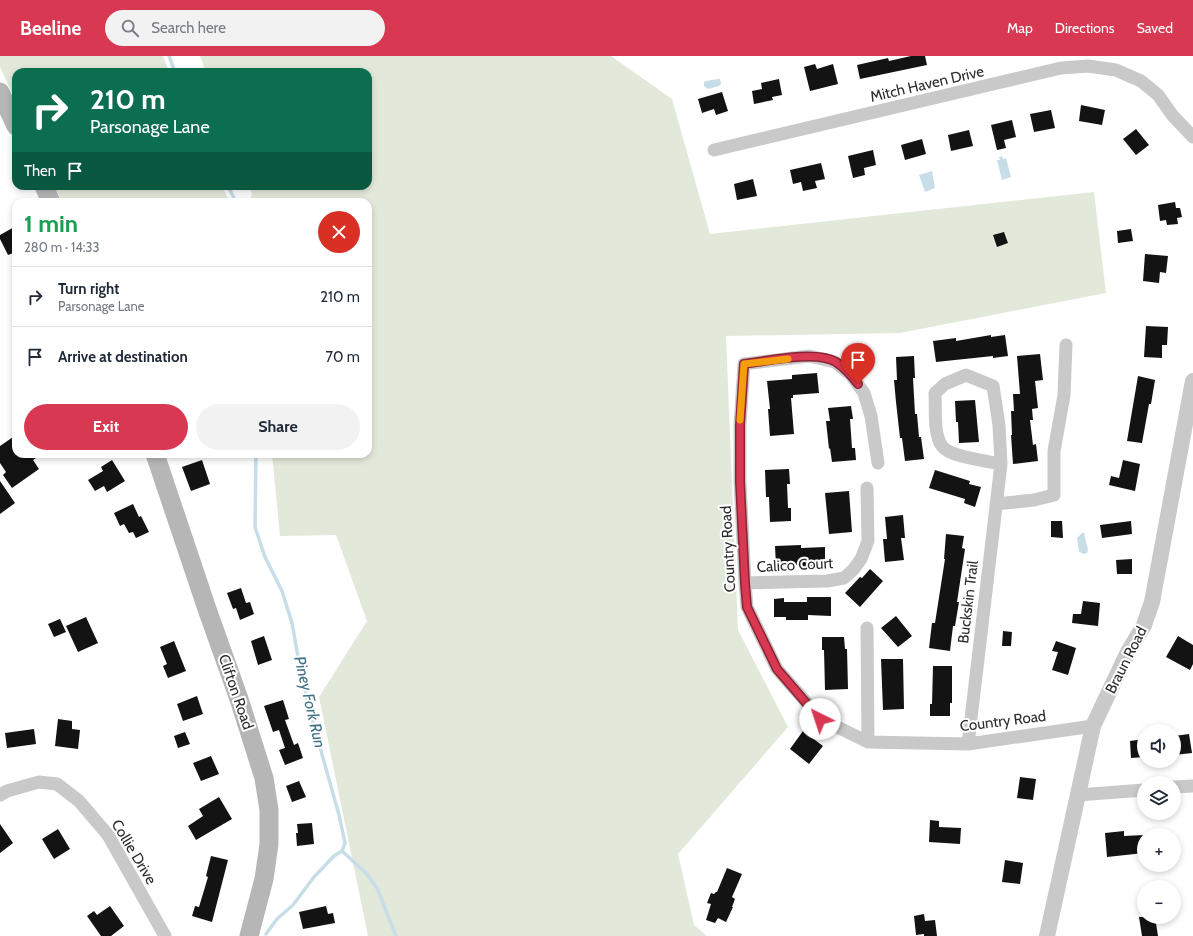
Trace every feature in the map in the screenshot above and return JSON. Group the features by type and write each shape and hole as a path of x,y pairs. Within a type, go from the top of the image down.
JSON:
{"main road":[{"path":"0,92 12,118"},
{"name":"Clifton Road","path":"156,458 239,699 264,778 269,810 269,844 264,879 249,936"}],"street":[{"name":"Mitch Haven Drive","path":"714,150 1062,68 1088,66 1116,70 1141,81 1158,95 1173,116 1193,136"},
{"path":"996,504 1034,500 1054,495 1054,451 1064,395 1066,345"},
{"name":"Country Road","path":"878,462 871,416 864,393 851,375 835,362 809,356 744,364 740,425 740,482 747,607 777,669 820,719 868,742 968,744 1093,726"},
{"name":"Buckskin Trail","path":"968,744 1001,464 999,425 993,386 966,375 945,384 935,394 937,433 942,447 955,455 1001,464"},
{"name":"Braun Road","path":"1047,936 1093,726 1128,652 1144,625 1152,602 1193,380"},
{"name":"Calico Court","path":"745,583 827,581 844,578 862,559 868,541 867,488"},
{"path":"867,628 868,742"},
{"name":"Collie Drive","path":"0,795 8,791 39,782 57,784 79,801 108,835 165,936"},
{"path":"1181,787 1193,786 1193,791"},
{"path":"1078,796 1137,791"}],"green space":[{"path":"0,56 163,56 168,68 12,68 12,93 0,67"},
{"path":"200,56 611,56 672,99 710,234 1094,192 1106,293 900,333 726,336 738,630 788,727 678,854 694,925 707,936 368,936 319,697 367,621 336,535 280,536 272,458 372,458 372,198 251,198 252,194 250,190 372,190 372,68 204,68"},
{"path":"57,190 224,190 228,198 60,198"}],"water":[{"path":"720,79 721,84 719,86 708,89 704,86 704,82 706,81"},
{"path":"1002,156 1003,159 1006,158 1011,177 1002,180 997,160 1000,160 999,157"},
{"path":"932,171 935,188 925,192 919,175"},
{"path":"1084,533 1088,550 1087,553 1084,554 1079,552 1077,538"}],"building":[{"path":"911,56 925,56 927,65 860,79 857,65 888,58 889,61"},
{"path":"815,64 817,69 833,64 838,84 810,91 804,67"},
{"path":"779,79 782,95 772,97 773,100 754,104 752,91 762,89 761,83"},
{"path":"722,92 728,111 716,115 714,109 702,113 698,99"},
{"path":"1081,105 1105,110 1102,125 1079,121"},
{"path":"1051,110 1055,128 1034,132 1030,114"},
{"path":"1012,120 1016,137 1004,140 1006,148 997,150 991,125"},
{"path":"1136,129 1149,145 1136,155 1123,139"},
{"path":"969,130 973,146 951,151 948,135"},
{"path":"922,139 926,154 905,160 901,145"},
{"path":"873,150 876,165 864,168 865,175 853,178 848,156"},
{"path":"821,163 825,179 815,181 817,188 803,191 801,182 793,184 790,170"},
{"path":"753,179 757,196 737,200 734,184"},
{"path":"1175,202 1176,208 1180,208 1182,217 1177,218 1178,224 1167,225 1166,220 1160,221 1158,205"},
{"path":"12,228 12,254 8,255 0,239 0,235"},
{"path":"1131,229 1133,241 1118,243 1117,231"},
{"path":"1004,232 1008,243 997,247 993,235"},
{"path":"1145,254 1168,256 1166,273 1160,272 1159,283 1143,281"},
{"path":"1146,326 1168,327 1167,345 1162,345 1162,358 1144,357"},
{"path":"991,335 991,337 1005,335 1008,356 993,358 993,356 936,362 933,341 956,338 956,341"},
{"path":"1040,354 1043,380 1035,381 1038,408 1032,409 1033,420 1030,420 1033,445 1036,444 1038,461 1013,464 1011,411 1014,411 1013,394 1020,394 1017,356"},
{"path":"914,356 915,378 913,378 915,414 917,414 919,437 921,437 924,459 905,461 902,438 900,438 894,380 897,380 896,357"},
{"path":"817,373 819,393 793,395 793,398 791,398 794,434 770,436 768,409 770,409 767,381 792,379 792,375"},
{"path":"1138,376 1155,380 1142,443 1127,441"},
{"path":"975,400 979,442 959,443 955,401"},
{"path":"851,406 853,419 850,419 852,448 855,448 856,460 832,462 826,421 830,421 828,408"},
{"path":"12,438 12,458 36,458 33,460 39,469 12,488 3,475 6,472 0,463 0,446"},
{"path":"112,460 125,481 107,492 104,486 95,491 88,480 103,471 101,467"},
{"path":"202,460 210,484 191,491 182,467"},
{"path":"1123,460 1140,464 1135,491 1109,485 1111,476 1119,478"},
{"path":"789,469 790,484 787,484 788,508 791,508 791,521 770,522 769,497 766,497 765,470"},
{"path":"935,470 970,481 969,484 981,487 975,507 964,503 965,499 929,488"},
{"path":"0,481 15,503 0,514"},
{"path":"849,491 852,532 829,534 825,493"},
{"path":"133,504 139,517 141,516 149,532 136,538 133,532 129,533 124,524 120,526 114,513"},
{"path":"903,515 905,538 901,538 904,560 885,562 883,539 887,539 885,517"},
{"path":"1051,521 1062,521 1063,538 1051,537"},
{"path":"1131,521 1132,534 1102,538 1100,525"},
{"path":"946,534 964,536 962,548 965,549 957,602 959,602 955,626 953,626 950,651 929,648 932,623 935,623 945,559"},
{"path":"801,545 801,548 825,547 825,567 800,568 800,565 776,566 775,546"},
{"path":"1132,559 1132,574 1117,574 1116,560"},
{"path":"870,569 883,581 860,607 845,593"},
{"path":"241,588 246,603 250,602 254,614 240,620 236,608 233,609 227,593"},
{"path":"807,597 831,597 831,616 808,615 808,620 786,620 786,617 774,617 774,599 784,598 784,602 807,602"},
{"path":"1083,601 1100,603 1098,626 1072,623 1073,614 1081,614"},
{"path":"896,616 912,636 898,647 881,628"},
{"path":"86,617 98,643 78,652 66,626"},
{"path":"60,619 66,632 54,637 48,624"},
{"path":"1003,631 1012,632 1011,646 1002,646"},
{"path":"264,636 272,660 258,665 251,641"},
{"path":"1178,636 1193,645 1193,664 1190,670 1166,657"},
{"path":"822,637 844,637 845,649 847,649 848,689 825,690 824,650 822,650"},
{"path":"174,641 186,671 168,678 163,666 167,664 160,647"},
{"path":"1056,641 1076,648 1068,675 1052,670 1058,652 1052,651"},
{"path":"881,659 903,659 904,709 883,710"},
{"path":"933,666 952,666 952,703 950,703 950,716 930,716 930,704 932,704"},
{"path":"197,696 203,714 183,721 177,704"},
{"path":"283,700 289,719 285,720 294,745 298,743 303,758 285,765 279,750 285,748 279,730 273,732 264,706"},
{"path":"58,719 72,721 72,729 80,730 78,749 55,746"},
{"path":"34,729 36,744 7,748 5,733"},
{"path":"803,731 823,746 809,764 790,749"},
{"path":"185,732 190,744 178,748 174,736"},
{"path":"1189,734 1192,753 1181,754 1181,735"},
{"path":"1137,740 1137,758 1131,758 1130,741"},
{"path":"211,756 219,774 201,781 193,763"},
{"path":"1020,777 1036,779 1033,800 1017,798"},
{"path":"299,781 306,797 292,802 286,786"},
{"path":"219,797 232,819 196,840 188,826 203,816 199,809"},
{"path":"930,820 939,821 939,827 961,828 960,844 929,842"},
{"path":"312,823 314,844 297,846 297,824"},
{"path":"0,824 13,843 0,853"},
{"path":"58,829 70,849 54,859 42,839"},
{"path":"1124,831 1124,836 1137,835 1137,854 1107,857 1105,833"},
{"path":"211,856 228,860 212,922 192,916 195,906 199,907 208,877 206,876"},
{"path":"1005,860 1023,863 1020,884 1002,882"},
{"path":"727,868 742,874 732,897 735,899 726,922 718,918 715,923 706,920 711,904 707,903 711,893 714,894 717,892"},
{"path":"110,906 124,926 111,936 101,936 87,916 94,911 97,915"},
{"path":"326,906 328,914 333,913 335,923 303,929 299,912"},
{"path":"924,914 925,921 935,920 937,936 924,936 924,934 916,935 914,916"},
{"path":"1140,924 1156,924 1158,936 1142,936"}],"waterway":[{"name":"Piney Fork Run","path":"169,56 174,68"},
{"name":"Piney Fork Run","path":"230,190 234,198"},
{"name":"Piney Fork Run","path":"256,458 255,527 265,557 282,591 292,623 300,668 311,715 339,815 345,843 342,851 366,873 377,888 396,936"},
{"path":"266,934 277,919 293,905 314,877 334,856 342,851"}],"slow traffic":[{"path":"740,420 744,364 788,359"}],"route":[{"path":"820,719 777,669 747,607 740,482 740,425 744,364 809,356 821,358 835,362 851,375 858,384"}]}
